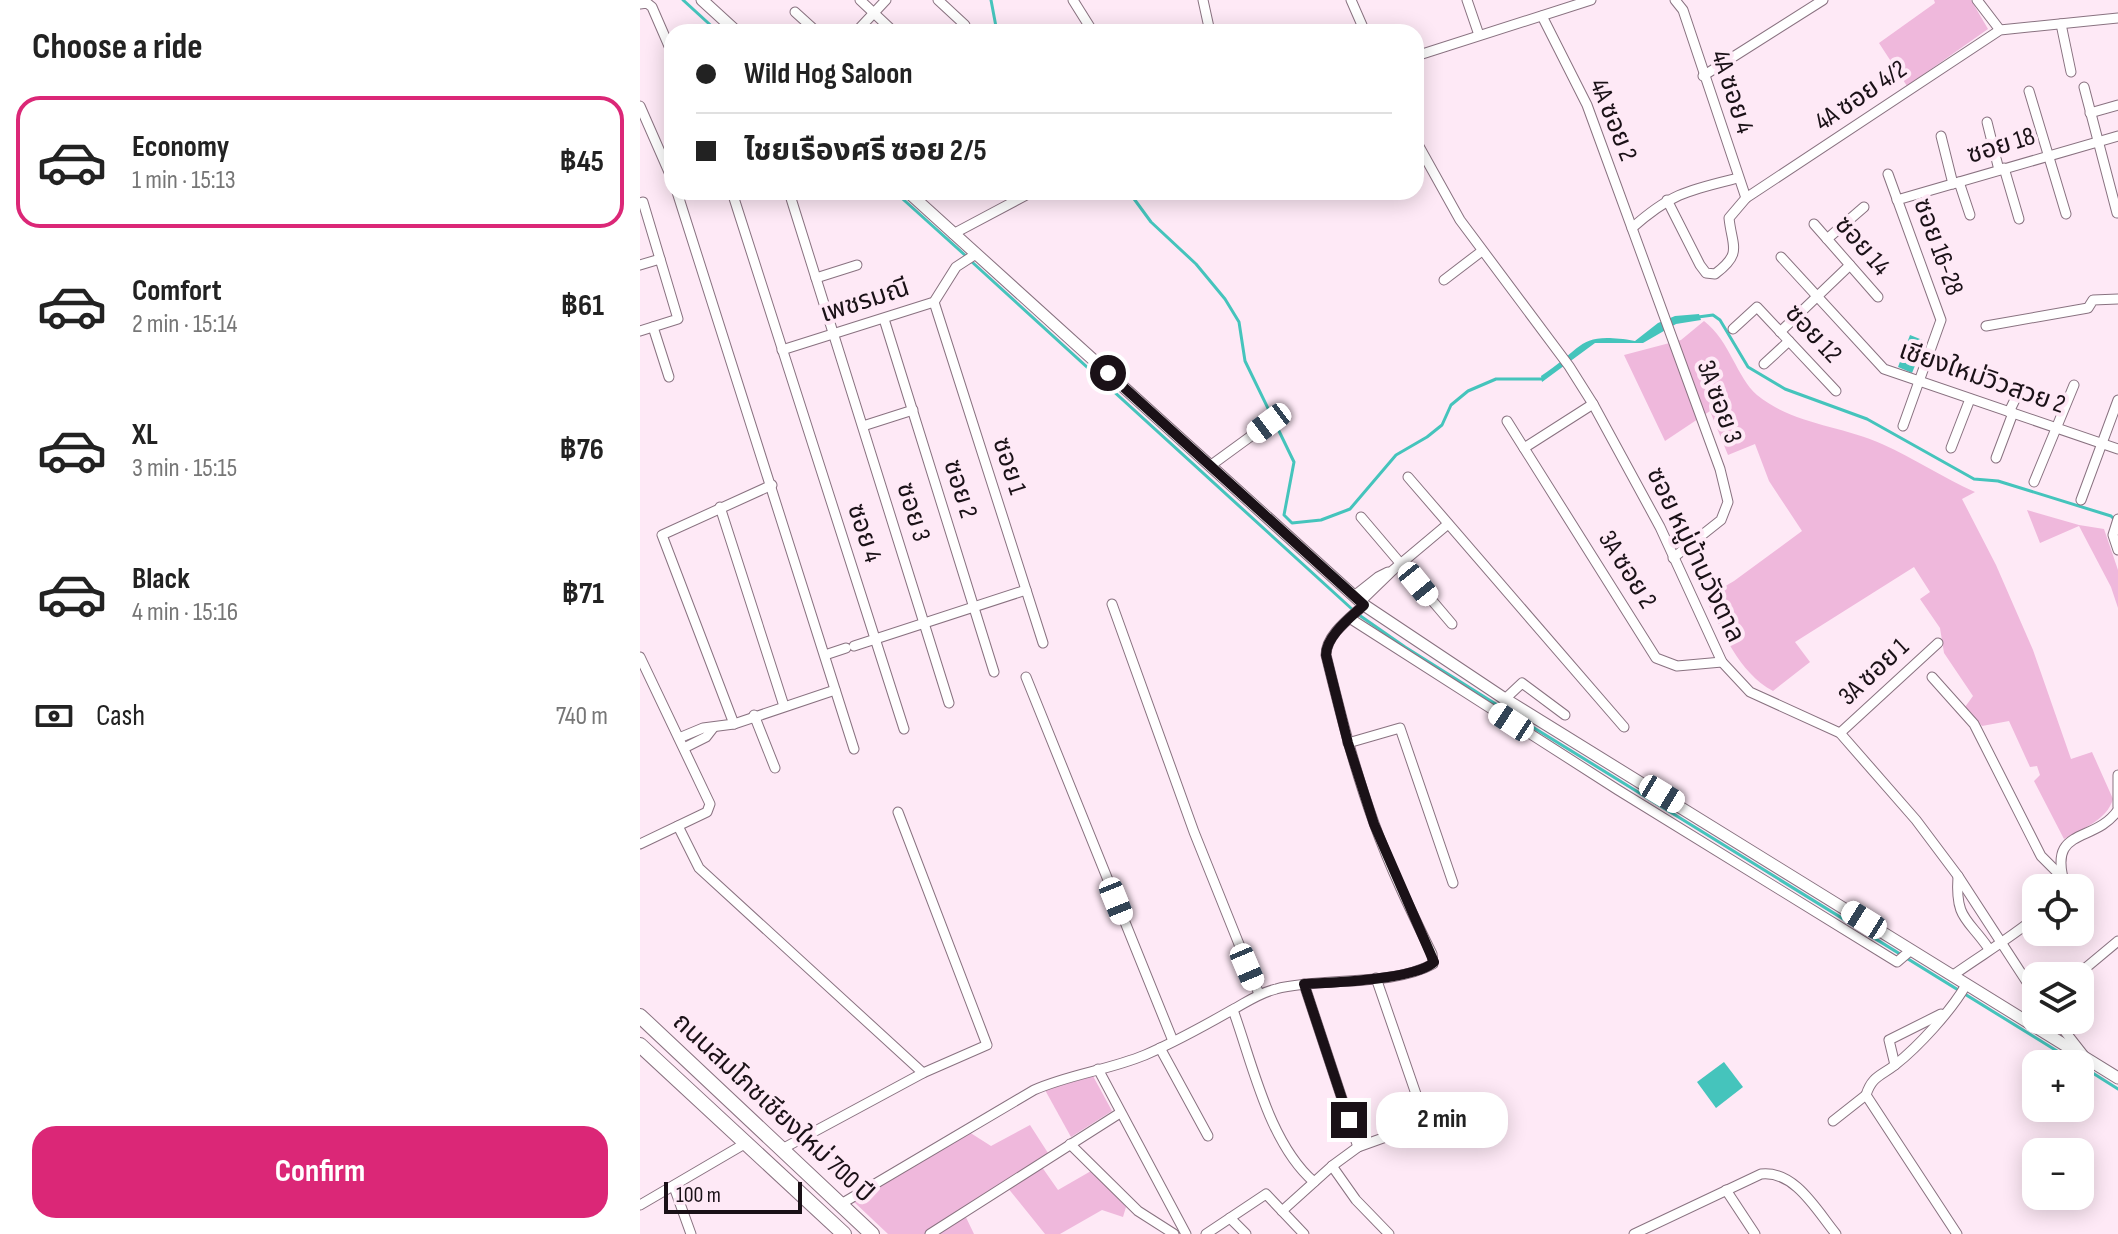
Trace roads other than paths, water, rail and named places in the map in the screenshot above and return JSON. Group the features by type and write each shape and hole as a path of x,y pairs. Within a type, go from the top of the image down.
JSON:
{"main road":[{"name":"ถนนสมโภชเชียงใหม่ 700 ปี","path":"640,1016 872,1234"},
{"name":"ถนนสมโภชเชียงใหม่ 700 ปี","path":"640,1045 844,1234"}],"street":[{"path":"702,0 728,24"},
{"path":"860,0 886,24"},
{"path":"864,24 886,0"},
{"path":"938,0 964,24"},
{"path":"1073,0 1088,24"},
{"path":"1203,0 1208,24"},
{"path":"1351,0 1362,24"},
{"path":"1467,0 1479,35"},
{"path":"1424,53 1591,0"},
{"name":"4A ซอย 4","path":"1675,0 1683,10 1746,198"},
{"path":"1703,76 1823,0"},
{"path":"1977,0 2000,30 2118,18"},
{"path":"645,2 652,7 664,35"},
{"path":"795,12 808,24"},
{"name":"4A ซอย 2","path":"1542,16 1587,105 1637,243"},
{"path":"2061,24 2071,72"},
{"name":"4A ซอย 4/2","path":"1746,198 2000,30"},
{"path":"2084,87 2097,141 2115,192 2117,213"},
{"path":"2029,91 2066,214"},
{"path":"2090,113 2118,105"},
{"path":"640,106 664,161"},
{"path":"1987,122 2019,219"},
{"path":"1941,136 1970,215"},
{"name":"ซอย 18","path":"1897,200 2118,136"},
{"name":"ซอย หมู่บ้านวังตาล","path":"1424,155 1460,220 1569,366 1593,404 1660,527 1722,662 1750,692 1840,733 1916,820 1958,876 2022,974"},
{"name":"ซอย 16-28","path":"1888,174 1941,320 1903,426"},
{"path":"1632,228 1667,200 1738,178"},
{"path":"1667,200 1689,246 1710,275 1720,271 1735,254 1729,218 1746,198"},
{"path":"680,200 854,749"},
{"name":"ซอย 4","path":"735,200 904,729"},
{"name":"ซอย 3","path":"792,200 949,703"},
{"path":"917,200 953,234 969,259 1210,466 1356,608 1618,790 1897,962 1908,955"},
{"path":"953,234 1017,200"},
{"path":"640,203 643,202 678,319 640,331"},
{"path":"1827,239 1864,207"},
{"name":"ซอย 14","path":"1814,224 1878,297"},
{"name":"3A ซอย 3","path":"1637,243 1720,469 1728,502 1721,520 1673,558"},
{"path":"1444,280 1482,251"},
{"name":"เชียงใหม่วิวสวย 2","path":"1781,257 1884,369 2118,449"},
{"path":"640,265 660,259"},
{"name":"เพชรมณี","path":"782,350 934,302 950,279 950,274 969,259"},
{"path":"816,278 857,265"},
{"path":"1780,332 1850,265"},
{"path":"1986,326 2088,308 2093,300 2118,299"},
{"name":"ซอย 1","path":"934,302 1043,643"},
{"name":"ซอย 12","path":"1733,329 1757,307 1836,391"},
{"name":"ซอย 2","path":"884,319 994,672"},
{"path":"653,327 669,377"},
{"path":"1764,364 1789,341"},
{"path":"2034,482 2074,385"},
{"path":"1996,458 2021,387"},
{"path":"1951,448 1970,399"},
{"path":"2081,500 2118,400"},
{"path":"1524,448 1593,404"},
{"path":"863,426 913,410"},
{"name":"3A ซอย 2","path":"1507,421 1656,658 1677,666 1722,662"},
{"path":"1210,466 1269,423"},
{"path":"1408,477 1624,727"},
{"path":"734,724 662,535 772,485"},
{"path":"720,507 784,706"},
{"path":"1361,517 1452,624"},
{"path":"2116,523 2113,535 2118,550"},
{"path":"841,1204 1034,1090 1160,1048 1259,994 1304,984 1376,978 1422,970 1434,962 1385,851 1348,743 1326,649 1378,577 1392,571 1448,524"},
{"path":"825,655 1026,590"},
{"path":"1112,604 1194,832 1259,994"},
{"path":"1356,608 1766,858 1908,955 1952,976 1963,990 2072,1050"},
{"name":"3A ซอย 1","path":"1840,733 1938,643"},
{"path":"640,657 710,804 707,812 641,841"},
{"path":"1026,677 1173,1041"},
{"path":"1932,677 1974,724 2041,856 2061,872"},
{"path":"1505,699 1522,683 1565,715"},
{"path":"681,743 706,737 713,728 734,724 835,690"},
{"path":"754,715 775,768"},
{"path":"1348,743 1400,728 1453,883"},
{"path":"2061,872 2059,859 2069,843 2115,815 2118,808 2118,775"},
{"path":"782,1149 923,1073 987,1045 898,812"},
{"path":"678,826 699,868 923,1073"},
{"path":"1958,876 1959,907 1963,919 1989,949"},
{"path":"1952,976 2022,928"},
{"path":"2093,962 2118,941"},
{"path":"1376,978 1426,1123"},
{"path":"1304,984 1358,1147"},
{"path":"1833,1121 1866,1095 1870,1082 1895,1065 1963,990"},
{"path":"1233,1010 1280,1139 1294,1162 1314,1182"},
{"path":"1895,1065 1889,1040 1944,1013"},
{"path":"2067,1034 2080,1050"},
{"path":"1160,1048 1208,1136"},
{"path":"2094,1063 2118,1078"},
{"path":"1098,1069 1186,1234"},
{"path":"1866,1095 1957,1234"},
{"path":"1282,1211 1358,1147 1461,1110"},
{"path":"930,1234 1120,1113"},
{"path":"640,1205 746,1143"},
{"path":"1070,1144 1138,1211 1174,1234"},
{"path":"1332,1166 1356,1200 1389,1234"},
{"path":"1635,1234 1761,1174 1781,1175 1791,1181 1836,1234"},
{"path":"674,1187 691,1234"},
{"path":"1726,1190 1755,1234"},
{"path":"1206,1234 1266,1194 1304,1234"},
{"path":"1230,1218 1246,1234"}],"waterway":[{"path":"683,0 709,24"},
{"path":"991,0 996,24"},
{"path":"904,200 966,256"},
{"path":"1135,200 1151,222 1196,264 1225,299 1239,322 1245,361 1294,462 1284,515 1292,523 1321,520 1350,509 1396,455 1442,425 1451,405 1468,391 1496,379 1543,379"},
{"path":"972,262 1353,610"},
{"path":"1698,317 1713,315 1720,320 1748,367 1785,389 1867,419 1974,479 1998,481 2111,516 2115,520"},
{"path":"1359,615 1510,713 2055,1050"},
{"path":"2094,1074 2118,1089"}]}
